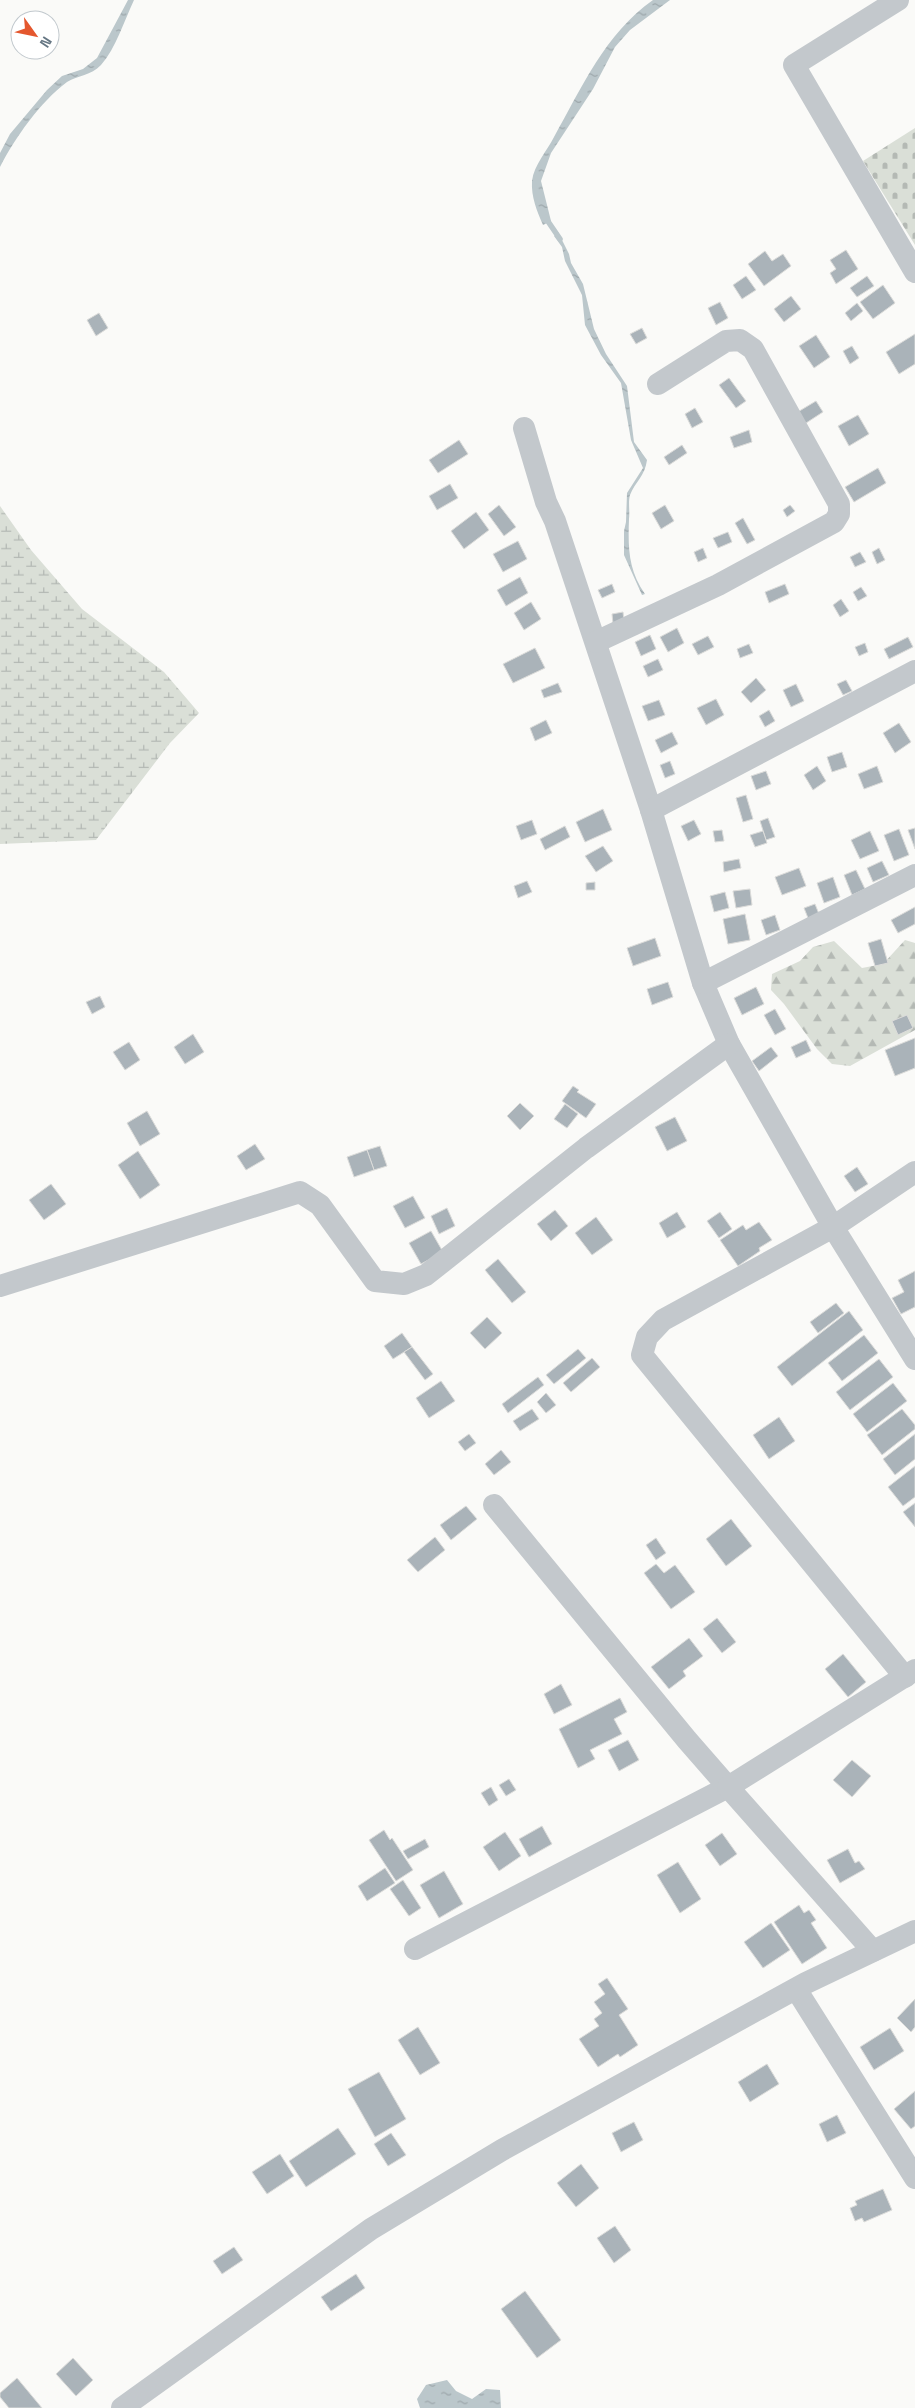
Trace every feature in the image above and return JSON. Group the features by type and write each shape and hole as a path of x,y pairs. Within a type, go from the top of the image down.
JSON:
{"street":[{"path":"898,0 794,66 915,272"},
{"path":"596,642 718,585 834,522 839,514 839,504 753,349 740,340 726,341 658,384"},
{"path":"524,428 546,502 555,521 596,642 703,983 729,1044 833,1227 915,1359"},
{"path":"650,810 915,671"},
{"path":"703,983 915,876"},
{"path":"0,1286 300,1192 320,1205 375,1280 404,1284 426,1276 586,1148 729,1044"},
{"path":"415,1949 728,1786 888,1684 910,1673 642,1355 647,1337 663,1320 833,1227 915,1172"},
{"path":"494,1505 687,1740 873,1951"},
{"path":"122,2408 371,2229 502,2150 796,1989 915,1931"},
{"path":"796,1989 915,2178"}],"green space":[{"path":"915,128 915,245 863,161"},
{"path":"0,506 31,550 82,609 164,672 199,713 170,743 96,840 0,844"},
{"path":"905,940 915,943 915,1030 850,1066 832,1064 817,1049 784,1004 771,990 772,974 800,961 813,947 834,941 862,968 883,964"}],"water":[{"path":"128,0 134,0 115,42 101,65 89,73 67,82 47,100 13,144 0,167 0,153 10,134 47,90 62,76 83,69 97,58"},
{"path":"653,0 670,0 630,30 615,47 593,89 551,153 541,181 551,221 543,225 532,193 533,175 538,164 596,62 621,29"},
{"path":"558,232 569,254 571,263 583,284 594,329 606,354 627,386 634,442 647,460 642,475 632,490 629,501 630,558 635,576 645,594 642,595 624,555 624,531 627,493 643,468 631,440 621,383 601,355 585,325 582,295 565,261 562,247 554,236"},
{"path":"447,2380 456,2391 472,2399 486,2389 500,2390 501,2408 420,2408 417,2399 426,2385"}],"building":[{"path":"846,250 858,269 836,284 830,273 836,269 830,260"},
{"path":"765,251 772,261 783,254 791,266 764,286 748,264"},
{"path":"746,276 756,290 742,299 733,285"},
{"path":"867,276 874,286 857,297 850,288"},
{"path":"883,285 895,303 873,319 860,302"},
{"path":"791,296 801,309 784,322 774,309"},
{"path":"720,302 728,318 716,325 708,308"},
{"path":"857,303 863,311 851,321 845,313"},
{"path":"99,313 108,328 96,336 87,320"},
{"path":"642,328 647,338 636,344 630,334"},
{"path":"915,334 915,364 899,374 886,352"},
{"path":"816,335 830,357 814,368 799,346"},
{"path":"852,346 859,358 850,364 843,351"},
{"path":"729,378 746,401 736,408 719,385"},
{"path":"816,401 823,412 803,425 796,413"},
{"path":"695,408 703,422 692,428 685,414"},
{"path":"858,415 869,434 849,446 838,426"},
{"path":"749,430 752,442 734,448 730,437"},
{"path":"459,440 468,454 438,473 429,460"},
{"path":"682,445 687,453 669,465 664,457"},
{"path":"878,468 886,483 854,502 845,487"},
{"path":"450,484 458,498 437,510 429,496"},
{"path":"499,505 516,527 504,536 488,514"},
{"path":"665,505 674,521 661,529 652,513"},
{"path":"790,505 795,511 787,517 783,510"},
{"path":"476,512 489,530 464,549 451,531"},
{"path":"743,518 755,540 747,544 735,523"},
{"path":"728,532 732,542 718,548 713,538"},
{"path":"518,541 527,559 503,572 493,554"},
{"path":"703,548 707,558 698,562 694,552"},
{"path":"879,548 885,560 877,564 872,552"},
{"path":"860,552 866,562 855,567 850,557"},
{"path":"520,577 528,593 506,606 497,590"},
{"path":"612,584 615,592 602,598 598,590"},
{"path":"785,584 789,594 769,603 765,592"},
{"path":"861,587 867,596 858,601 853,592"},
{"path":"841,599 849,611 840,617 833,605"},
{"path":"531,602 541,619 524,630 514,613"},
{"path":"623,612 624,621 613,624 612,614"},
{"path":"677,628 684,643 668,652 660,637"},
{"path":"650,635 656,649 641,656 635,642"},
{"path":"708,636 714,647 698,655 692,644"},
{"path":"908,637 913,647 889,659 884,649"},
{"path":"865,643 868,652 859,656 855,647"},
{"path":"749,644 753,653 740,658 737,649"},
{"path":"535,648 545,668 513,683 503,664"},
{"path":"658,659 663,670 648,677 643,666"},
{"path":"756,678 766,690 751,703 741,692"},
{"path":"846,680 852,691 843,695 837,684"},
{"path":"558,683 562,692 544,698 541,690"},
{"path":"796,684 804,701 791,707 783,690"},
{"path":"716,699 724,715 706,725 697,708"},
{"path":"659,700 665,715 648,721 642,706"},
{"path":"769,710 775,721 765,727 759,716"},
{"path":"546,720 552,733 535,741 530,728"},
{"path":"899,723 911,742 895,753 883,733"},
{"path":"672,732 678,744 661,753 655,740"},
{"path":"842,752 847,767 832,772 827,757"},
{"path":"670,761 675,774 665,778 660,765"},
{"path":"817,766 826,781 813,790 804,775"},
{"path":"877,766 883,782 864,789 858,774"},
{"path":"766,771 771,784 756,790 751,776"},
{"path":"746,795 753,819 743,822 736,798"},
{"path":"603,809 612,830 585,842 576,822"},
{"path":"768,818 775,837 766,840 760,821"},
{"path":"532,820 537,834 521,840 516,826"},
{"path":"694,820 701,834 688,841 681,826"},
{"path":"565,826 570,837 545,850 540,839"},
{"path":"915,828 915,849 908,830"},
{"path":"899,829 909,855 894,861 884,835"},
{"path":"722,830 724,841 715,842 713,831"},
{"path":"763,831 767,843 755,847 750,835"},
{"path":"870,831 879,851 860,859 851,840"},
{"path":"603,846 613,861 596,872 585,856"},
{"path":"739,859 741,868 724,872 723,862"},
{"path":"882,861 889,875 873,882 867,868"},
{"path":"799,868 806,886 782,895 775,877"},
{"path":"856,870 865,889 852,895 844,875"},
{"path":"833,877 840,897 824,903 817,883"},
{"path":"527,881 532,892 518,898 514,886"},
{"path":"595,882 595,890 586,890 586,883"},
{"path":"750,889 752,905 736,908 733,891"},
{"path":"725,892 729,908 714,912 710,896"},
{"path":"815,904 819,914 808,918 804,908"},
{"path":"915,907 915,924 898,933 891,920"},
{"path":"745,914 750,940 728,944 723,919"},
{"path":"775,915 780,930 766,935 761,920"},
{"path":"655,938 661,956 633,966 627,948"},
{"path":"881,939 888,963 875,966 868,943"},
{"path":"668,982 673,997 652,1005 647,989"},
{"path":"756,987 764,1004 742,1015 734,998"},
{"path":"100,996 105,1007 92,1014 86,1002"},
{"path":"775,1009 786,1029 775,1035 764,1015"},
{"path":"907,1015 913,1028 898,1035 892,1021"},
{"path":"193,1034 204,1052 185,1064 174,1047"},
{"path":"915,1038 915,1068 895,1076 885,1050"},
{"path":"806,1040 811,1051 796,1058 791,1047"},
{"path":"129,1042 140,1060 125,1070 113,1052"},
{"path":"771,1047 778,1056 759,1071 752,1061"},
{"path":"573,1086 579,1090 577,1092 596,1104 586,1118 562,1101"},
{"path":"520,1103 534,1116 520,1130 507,1116"},
{"path":"565,1104 578,1114 567,1128 554,1119"},
{"path":"147,1111 160,1134 140,1146 127,1123"},
{"path":"675,1117 687,1141 667,1151 655,1127"},
{"path":"255,1144 265,1159 246,1170 237,1156"},
{"path":"380,1146 387,1166 374,1170 367,1150"},
{"path":"367,1150 374,1170 354,1177 347,1157"},
{"path":"138,1151 160,1185 140,1199 118,1165"},
{"path":"857,1167 868,1184 855,1192 844,1176"},
{"path":"51,1184 66,1204 44,1220 29,1200"},
{"path":"413,1196 425,1218 405,1228 393,1206"},
{"path":"447,1208 455,1226 439,1234 431,1216"},
{"path":"555,1210 568,1226 551,1241 537,1224"},
{"path":"677,1212 686,1227 667,1238 659,1223"},
{"path":"720,1212 732,1229 719,1238 707,1221"},
{"path":"596,1217 613,1240 592,1255 575,1233"},
{"path":"759,1222 772,1240 759,1248 760,1251 738,1266 720,1240 743,1225 746,1230"},
{"path":"431,1231 443,1252 421,1264 409,1243"},
{"path":"498,1259 526,1292 512,1303 485,1270"},
{"path":"915,1271 915,1307 901,1314 892,1298 904,1292 898,1280"},
{"path":"836,1303 844,1313 818,1333 810,1322"},
{"path":"849,1311 863,1330 792,1386 777,1367"},
{"path":"487,1317 502,1333 485,1349 470,1333"},
{"path":"402,1333 412,1347 393,1359 384,1346"},
{"path":"864,1335 878,1353 842,1381 828,1363"},
{"path":"412,1347 433,1374 425,1380 404,1352"},
{"path":"578,1349 586,1358 554,1384 546,1375"},
{"path":"592,1358 600,1367 571,1392 563,1383"},
{"path":"879,1359 893,1377 850,1410 836,1392"},
{"path":"538,1377 544,1385 508,1413 502,1404"},
{"path":"441,1381 455,1401 429,1418 416,1398"},
{"path":"893,1383 907,1401 867,1432 853,1414"},
{"path":"546,1393 556,1405 546,1413 537,1402"},
{"path":"532,1409 539,1419 520,1431 513,1421"},
{"path":"902,1409 915,1425 915,1429 882,1455 867,1435"},
{"path":"779,1417 795,1441 769,1459 753,1435"},
{"path":"469,1434 476,1443 465,1451 458,1442"},
{"path":"915,1434 915,1459 895,1475 883,1459"},
{"path":"501,1450 511,1462 494,1475 485,1464"},
{"path":"915,1466 915,1497 903,1506 888,1487"},
{"path":"915,1503 915,1527 903,1512"},
{"path":"466,1506 477,1519 451,1540 440,1525"},
{"path":"731,1519 752,1546 726,1566 706,1539"},
{"path":"435,1537 445,1550 418,1572 407,1560"},
{"path":"656,1538 666,1553 656,1560 646,1545"},
{"path":"656,1564 664,1573 675,1565 695,1592 671,1609 644,1573"},
{"path":"717,1618 736,1642 722,1653 703,1629"},
{"path":"689,1638 703,1656 683,1671 686,1676 669,1689 651,1667"},
{"path":"843,1654 866,1682 848,1697 825,1669"},
{"path":"561,1684 572,1705 554,1714 544,1694"},
{"path":"620,1698 627,1712 614,1719 622,1734 590,1750 595,1759 578,1768 559,1729"},
{"path":"628,1740 639,1760 619,1771 608,1750"},
{"path":"852,1760 871,1776 852,1797 833,1780"},
{"path":"509,1779 516,1790 506,1796 499,1785"},
{"path":"491,1787 498,1800 489,1806 481,1793"},
{"path":"542,1826 552,1844 529,1857 519,1839"},
{"path":"384,1830 390,1840 392,1838 413,1870 396,1881 369,1840"},
{"path":"505,1832 521,1856 499,1871 483,1847"},
{"path":"722,1833 737,1854 720,1866 705,1845"},
{"path":"425,1839 429,1847 408,1859 403,1851"},
{"path":"848,1849 855,1863 859,1861 865,1869 840,1883 827,1860"},
{"path":"678,1862 701,1899 680,1913 657,1875"},
{"path":"385,1868 395,1883 367,1901 358,1886"},
{"path":"444,1871 463,1904 439,1918 420,1885"},
{"path":"403,1880 421,1908 409,1916 390,1889"},
{"path":"799,1905 804,1913 809,1910 816,1920 811,1923 827,1948 802,1964 774,1922"},
{"path":"771,1923 790,1950 763,1968 744,1942"},
{"path":"607,1978 628,2009 619,2015 638,2045 620,2057 618,2054 598,2067 579,2039 599,2026 594,2019 602,2013 594,2002 605,1994 598,1984"},
{"path":"915,1999 915,2027 911,2032 897,2018"},
{"path":"418,2027 440,2063 420,2075 398,2040"},
{"path":"890,2028 904,2051 874,2070 860,2047"},
{"path":"767,2064 779,2084 750,2102 738,2082"},
{"path":"379,2072 406,2119 375,2137 348,2089"},
{"path":"915,2091 915,2126 911,2129 894,2109"},
{"path":"837,2115 846,2133 827,2142 819,2124"},
{"path":"634,2122 643,2140 621,2152 612,2133"},
{"path":"338,2128 356,2154 306,2187 289,2161"},
{"path":"391,2133 406,2155 388,2166 374,2144"},
{"path":"280,2154 294,2176 267,2194 252,2172"},
{"path":"581,2164 599,2188 576,2207 557,2183"},
{"path":"883,2189 892,2210 864,2222 862,2218 855,2221 850,2208 857,2205 855,2201"},
{"path":"615,2226 631,2250 614,2263 597,2238"},
{"path":"234,2247 243,2260 222,2274 213,2261"},
{"path":"356,2274 365,2288 331,2311 321,2297"},
{"path":"525,2291 561,2340 537,2358 501,2309"},
{"path":"73,2358 93,2380 76,2396 56,2374"},
{"path":"17,2378 42,2408 9,2408 0,2397 0,2393"}],"waterway":[{"path":"545,217 560,239"}]}
